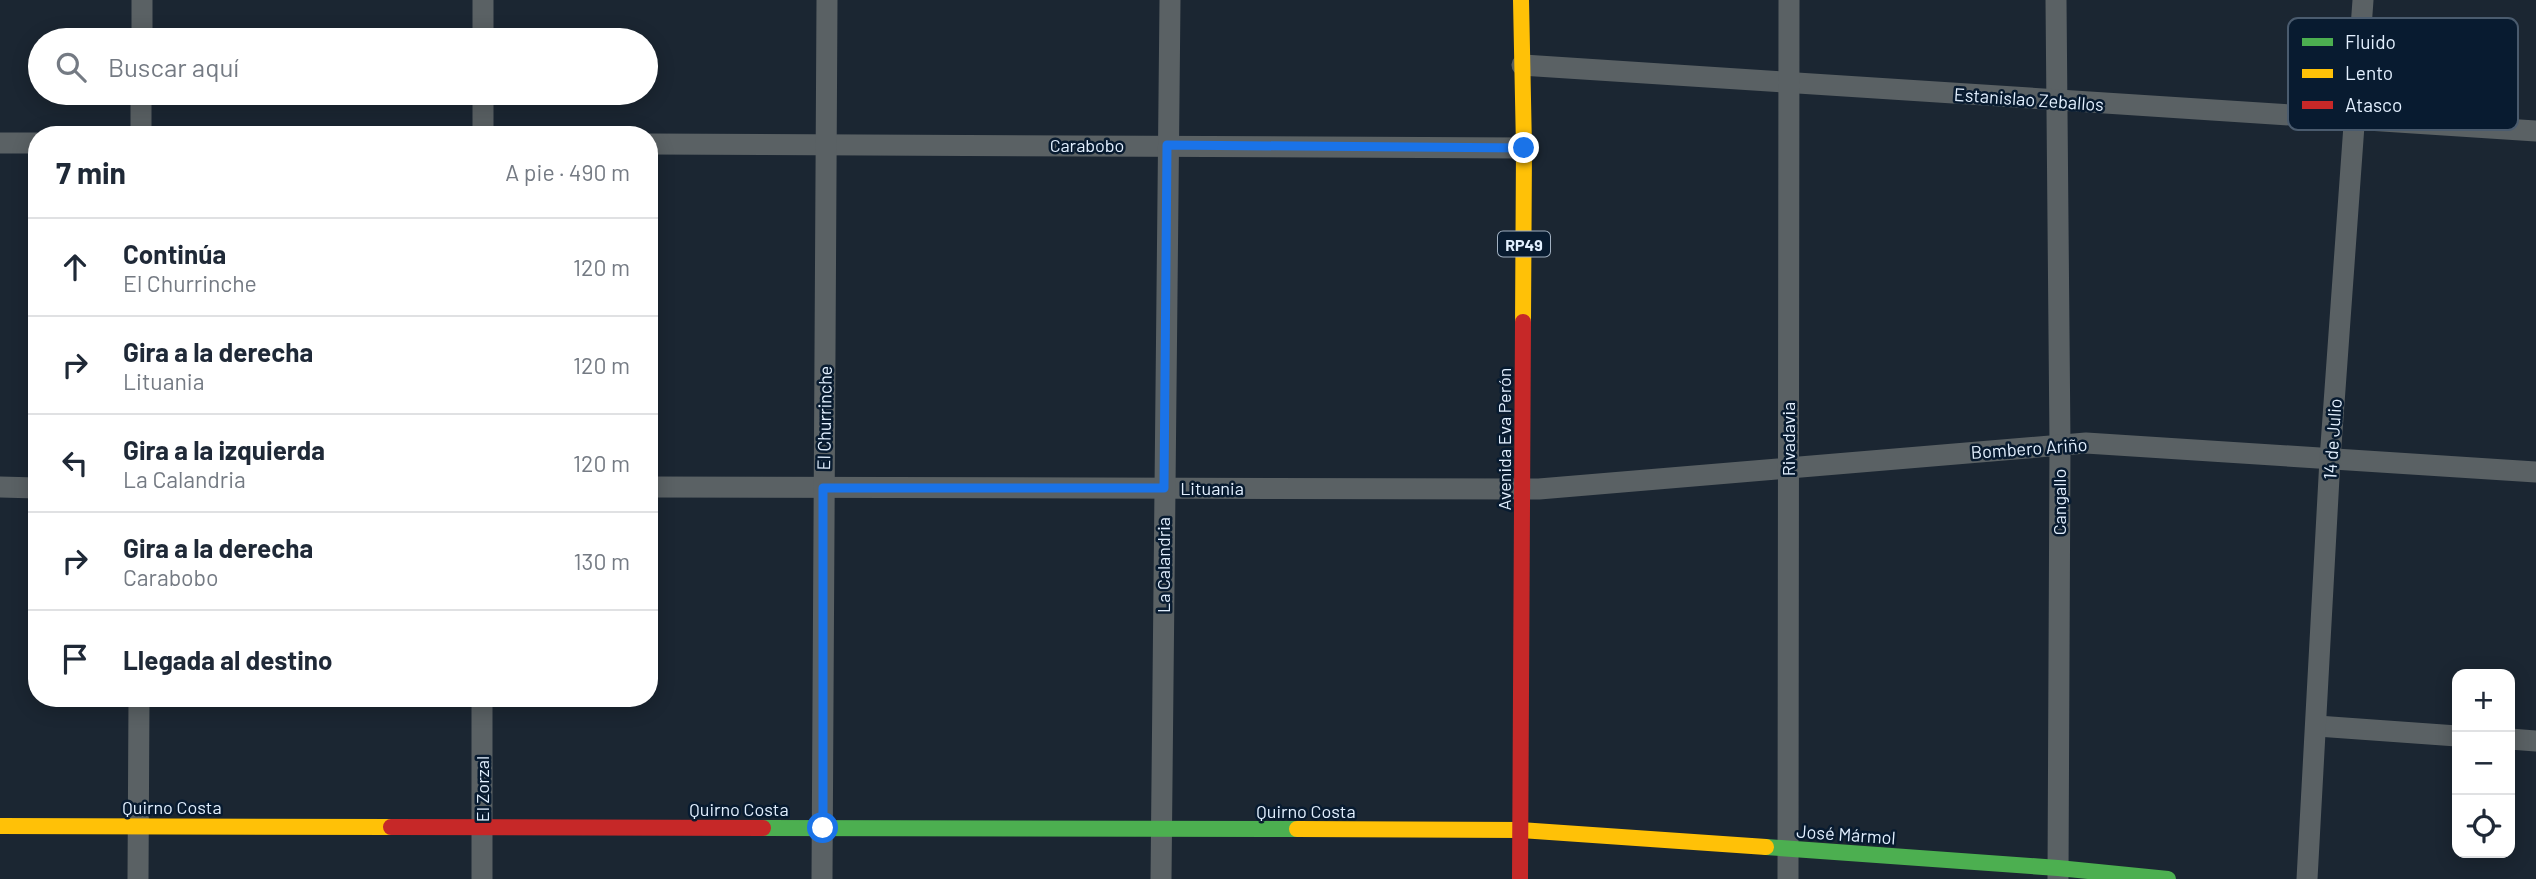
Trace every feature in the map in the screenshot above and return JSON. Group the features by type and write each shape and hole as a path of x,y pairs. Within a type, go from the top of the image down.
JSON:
{"street":[{"path":"142,0 142,28"},
{"path":"483,0 483,28"},
{"name":"El Churrinche","path":"822,879 827,0"},
{"name":"La Calandria","path":"1161,879 1170,0"},
{"name":"Avenida Eva Perón","path":"1520,879 1524,148 1521,0"},
{"name":"Rivadavia","path":"1788,879 1789,0"},
{"name":"Cangallo","path":"2056,0 2060,444 2058,873"},
{"name":"14 de Julio","path":"2362,18 2363,0"},
{"name":"Estanislao Zeballos","path":"1522,65 2288,116"},
{"path":"141,105 141,126"},
{"path":"483,105 483,126"},
{"name":"14 de Julio","path":"2307,879 2330,459 2353,130"},
{"name":"Estanislao Zeballos","path":"2518,130 2536,131"},
{"path":"0,144 28,143"},
{"name":"Carabobo","path":"658,144 1524,148"},
{"name":"Bombero Ariño","path":"1523,488 1556,488 2086,443 2536,472"},
{"path":"0,487 28,488"},
{"name":"Lituania","path":"658,487 1523,488"},
{"path":"138,879 139,707"},
{"name":"El Zorzal","path":"482,707 482,879"},
{"path":"2317,726 2452,736"},
{"path":"2515,739 2536,741"},
{"name":"Quirno Costa","path":"0,826 1521,830"},
{"name":"José Mármol","path":"1521,830 1788,849 2058,873 2168,879"}],"traffic: fast":[{"path":"763,828 1297,829"},
{"path":"1766,847 2058,868 2168,879"}],"traffic: slow":[{"path":"1521,0 1523,322"},
{"path":"0,826 391,827"},
{"path":"1297,829 1521,830 1766,847"}],"traffic: jam":[{"path":"1520,879 1523,322"},
{"path":"391,827 763,828"}],"route":[{"path":"823,828 823,488 1164,488 1167,145 1524,148"}]}
